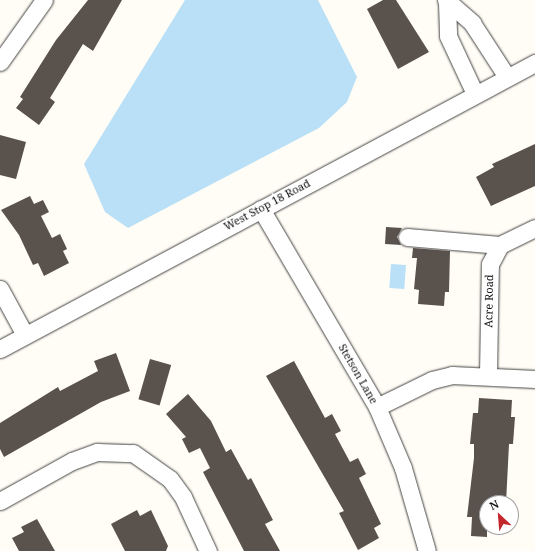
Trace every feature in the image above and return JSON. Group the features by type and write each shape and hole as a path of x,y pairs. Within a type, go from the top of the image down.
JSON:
{"street":[{"path":"0,62 44,0"},
{"path":"446,1 472,23 507,77"},
{"path":"446,1 448,36 475,94"},
{"name":"West Stop 18 Road","path":"0,350 25,335 535,63"},
{"name":"Stetson Lane","path":"261,209 377,407 403,468 427,551"},
{"path":"407,237 500,245 534,229"},
{"name":"Acre Road","path":"488,374 490,264 500,245"},
{"path":"0,290 25,335"},
{"path":"377,407 432,380 488,374 535,379"},
{"path":"0,501 72,461 97,452 133,453 170,479 183,497 208,551"}],"water":[{"path":"185,0 318,0 357,77 347,102 319,128 128,228 105,212 84,164"},
{"path":"391,264 406,265 404,289 389,288"}],"building":[{"path":"88,0 122,0 93,51 83,44 50,98 55,102 39,125 16,108 23,99 20,97 56,40"},
{"path":"383,0 396,0 429,52 398,69 367,9"},
{"path":"0,135 26,142 16,179 0,175"},
{"path":"535,144 535,186 491,206 476,177 494,167 492,164"},
{"path":"30,196 34,204 43,200 49,212 41,216 52,238 60,234 67,249 63,251 69,263 44,276 38,263 33,265 19,235 1,210"},
{"path":"386,227 402,228 397,237 401,245 385,244"},
{"path":"413,248 450,251 449,292 445,292 444,306 418,304 419,290 414,289 417,258 412,258"},
{"path":"116,353 130,391 101,402 4,457 0,449 0,423 58,387 60,391 98,371 94,361"},
{"path":"150,359 171,365 160,405 138,399"},
{"path":"294,361 325,418 332,414 341,431 335,434 350,462 358,458 366,474 359,478 381,524 374,528 379,538 358,550 339,513 344,511 266,376"},
{"path":"188,394 211,421 226,452 231,449 248,480 251,478 273,520 265,524 280,551 244,551 203,472 210,468 200,448 189,453 182,439 186,437 166,414"},
{"path":"479,398 512,400 511,417 515,417 513,444 509,444 506,495 479,495 479,535 487,535 487,537 471,536 472,517 467,517 474,458 474,444 470,444 473,413 478,413"},
{"path":"137,510 140,516 151,510 168,546 166,551 125,551 111,524"},
{"path":"37,519 55,551 19,551 12,538 24,532 21,527"}]}
